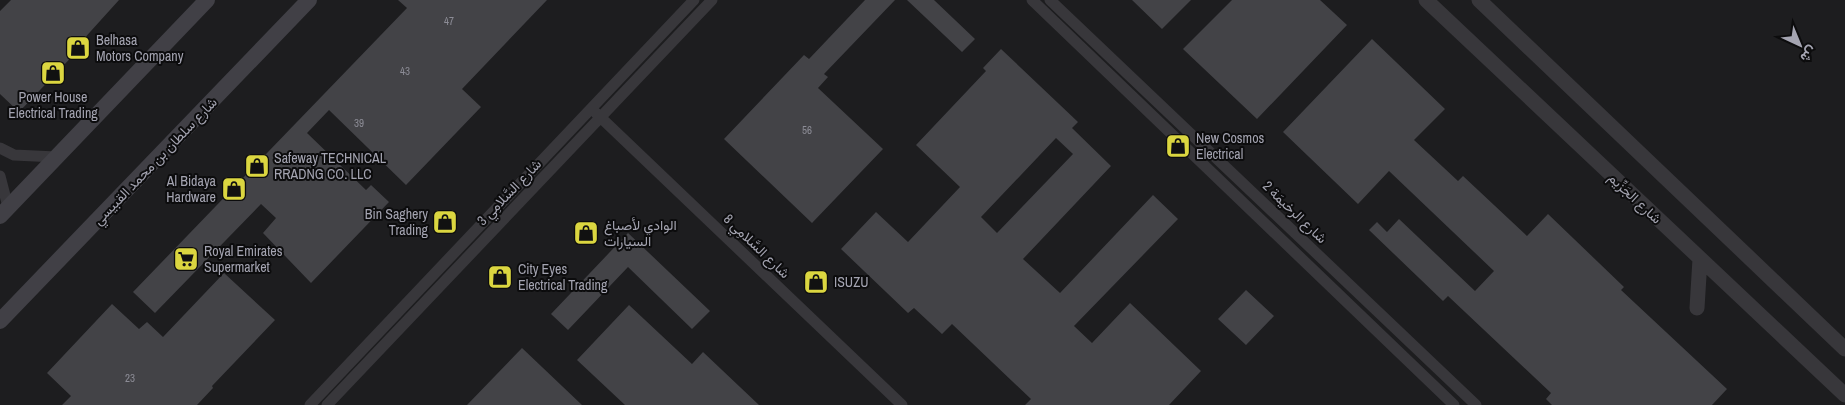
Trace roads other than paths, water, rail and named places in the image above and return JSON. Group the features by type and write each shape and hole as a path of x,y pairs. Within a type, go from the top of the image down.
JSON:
{"main road":[{"path":"4,212 207,0"},
{"name":"شارع سلطان بن محمد القبيسي","path":"0,321 309,0"}],"street":[{"name":"شارع السَّلامِي 3","path":"310,405 694,0"},
{"name":"شارع السَّلامِي 3","path":"329,404 712,0"},
{"path":"1032,0 1454,405"},
{"name":"شارع الرخيمَة 2","path":"1050,0 1476,405"},
{"name":"شارع الجَزِّيم","path":"1426,0 1845,395"},
{"path":"1479,0 1845,349"},
{"name":"شارع السَّلامِي 8","path":"591,108 902,405"},
{"path":"0,148 14,155 56,157"},
{"path":"0,176 4,212"},
{"path":"1697,308 1700,259"},
{"path":"320,394 329,404"}],"place":[{"name":"Belhasa Motors Company","path":"78,48"},
{"name":"Power House Electrical Trading","path":"53,73"},
{"name":"New Cosmos Electrical","path":"1178,146"},
{"name":"Safeway TECHNICAL RRADNG CO. LLC","path":"257,166"},
{"name":"Al Bidaya Hardware","path":"234,189"},
{"name":"Bin Saghery Trading","path":"445,222"},
{"name":"الوادي لأصباغ السيارات","path":"586,233"},
{"name":"Royal Emirates Supermarket","path":"186,259"},
{"name":"City Eyes Electrical Trading","path":"500,277"},
{"name":"ISUZU","path":"816,282"}]}
